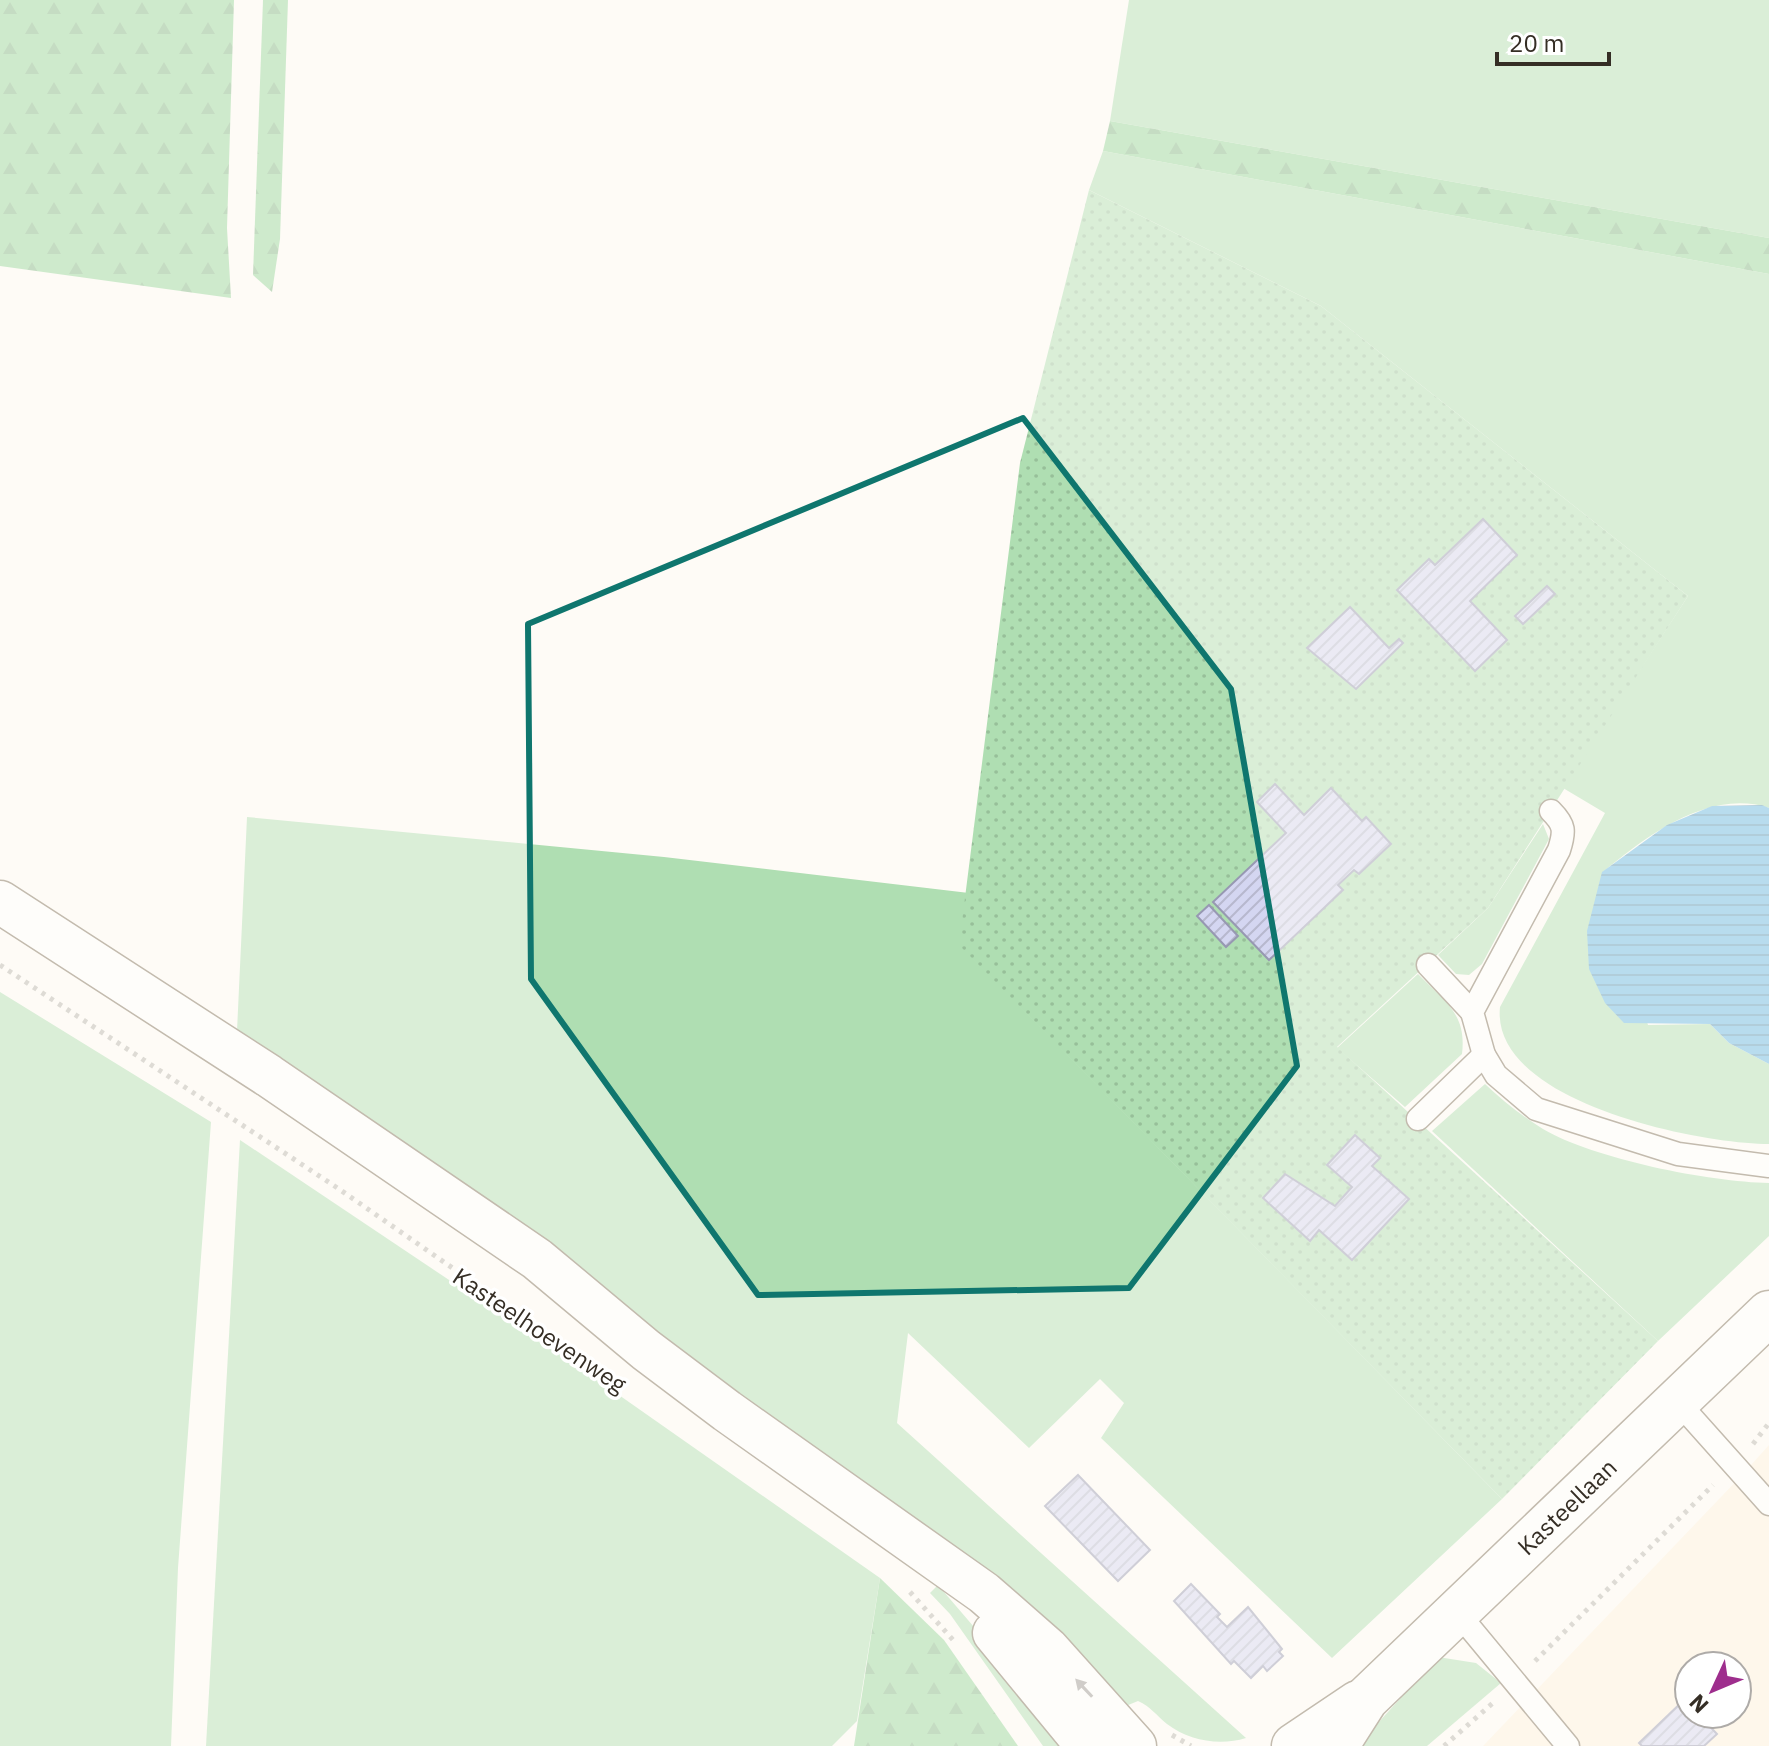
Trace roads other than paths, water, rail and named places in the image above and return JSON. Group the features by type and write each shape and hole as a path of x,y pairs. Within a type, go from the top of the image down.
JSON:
{"street":[{"name":"Kasteelhoevenweg","path":"0,902 269,1076 537,1259 646,1350 984,1593 1048,1649 1135,1746"},
{"name":"Kasteellaan","path":"1294,1746 1366,1699 1769,1313"},
{"name":"Kasteelhoevenweg","path":"910,1540 1029,1672 1087,1746"},
{"name":"Kasteellaan","path":"1336,1746 1366,1699"}],"lane":[{"path":"1472,1012 1559,850 1563,823 1551,811"},
{"path":"1428,965 1472,1012 1484,1055 1496,1075 1536,1109 1678,1154 1769,1166"},
{"path":"1418,1119 1484,1055"},
{"path":"1677,1401 1769,1504"},
{"path":"1457,1612 1568,1746"}],"water":[{"path":"1762,805 1769,808 1769,1064 1729,1043 1710,1024 1624,1023 1605,1003 1589,969 1587,931 1602,872 1667,825 1712,806"}]}
